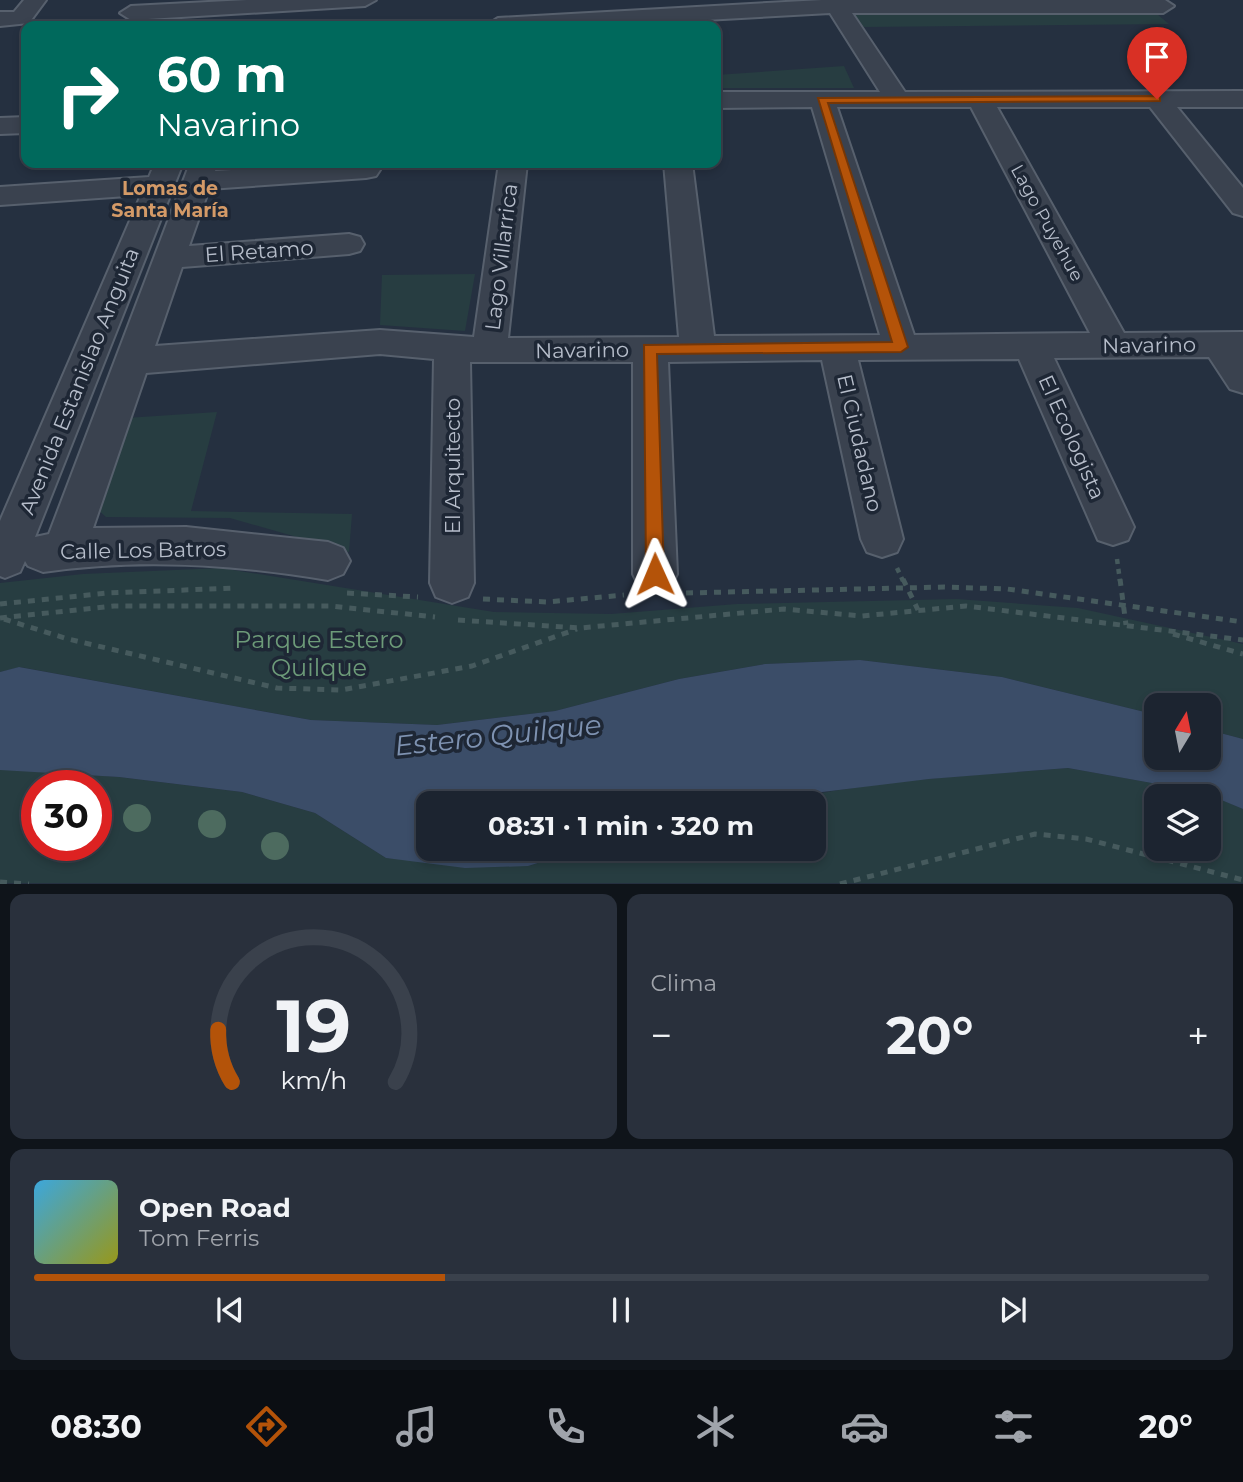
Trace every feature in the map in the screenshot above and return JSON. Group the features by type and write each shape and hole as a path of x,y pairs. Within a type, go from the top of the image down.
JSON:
{"street":[{"path":"0,19 22,18 35,0"},
{"path":"138,0 131,13 258,11 365,0"},
{"path":"496,0 498,21"},
{"path":"571,21 835,3 1166,9"},
{"path":"835,3 898,100"},
{"path":"1157,99 1243,206"},
{"path":"721,100 1243,99"},
{"path":"822,100 901,347"},
{"name":"Lago Puyehue","path":"979,100 1114,345"},
{"path":"0,126 21,125"},
{"name":"Lago Villarrica","path":"471,350 512,168"},
{"path":"679,168 698,349"},
{"path":"0,225 9,195 183,173 366,170"},
{"name":"Avenida Estanislao Anguita","path":"64,550 170,258 183,173"},
{"name":"Avenida Estanislao Anguita","path":"3,560 183,173"},
{"name":"El Retamo","path":"170,258 349,244"},
{"name":"Navarino","path":"132,361 380,342 471,350 1231,344"},
{"path":"1231,344 1243,380"},
{"name":"El Ecologista","path":"1031,346 1113,527"},
{"name":"El Ciudadano","path":"837,347 882,539"},
{"path":"650,349 655,574"},
{"name":"El Arquitecto","path":"450,607 471,350"},
{"name":"Calle Los Batros","path":"3,560 64,550 186,544 262,550 328,561"}],"path":[{"path":"1113,527 1126,625"},
{"path":"882,539 918,610"},
{"path":"580,628 450,607 114,606 0,618 68,639 277,688 341,690 472,666 580,628 783,609 862,616 966,606 1243,640"},
{"path":"1158,630 1243,654"},
{"path":"840,884 1035,834 1086,839 1243,880"},
{"path":"0,882 29,884"}],"green space":[{"path":"849,9 1152,10 1169,24 864,27"},
{"path":"844,66 854,88 721,88 721,75"},
{"path":"475,274 465,331 380,325 382,275"},
{"path":"217,412 191,511 352,514 349,552 230,518 106,517 97,509 126,418"},
{"name":"Parque Estero Quilque","path":"221,568 494,612 611,614 737,604 957,599 1078,608 1243,644 1243,739 1222,733 1222,693 1144,693 1144,712 1002,677 860,660 765,664 679,679 555,711 437,725 311,720 20,667 0,672 0,583 83,574"},
{"path":"1068,768 1158,784 1144,784 1144,861 1221,861 1221,800 1243,809 1243,883 0,883 0,770 9,769 23,770 21,861 112,861 112,776 242,792 315,813 386,858 528,866 545,861 826,861 826,792 957,777"}],"water":[{"name":"Estero Quilque","path":"860,660 1002,677 1144,712 1144,770 1222,770 1222,733 1243,739 1243,809 1221,800 1221,784 1157,784 1068,768 929,779 826,792 416,791 416,861 544,861 528,866 465,868 386,858 315,813 242,792 112,777 112,770 0,770 0,672 19,667 311,720 437,725 555,711 679,679 765,664"}],"district":[{"name":"Lomas de Santa María","path":"170,199"}],"route":[{"path":"655,574 650,349 901,347 822,100 1157,99"}]}
